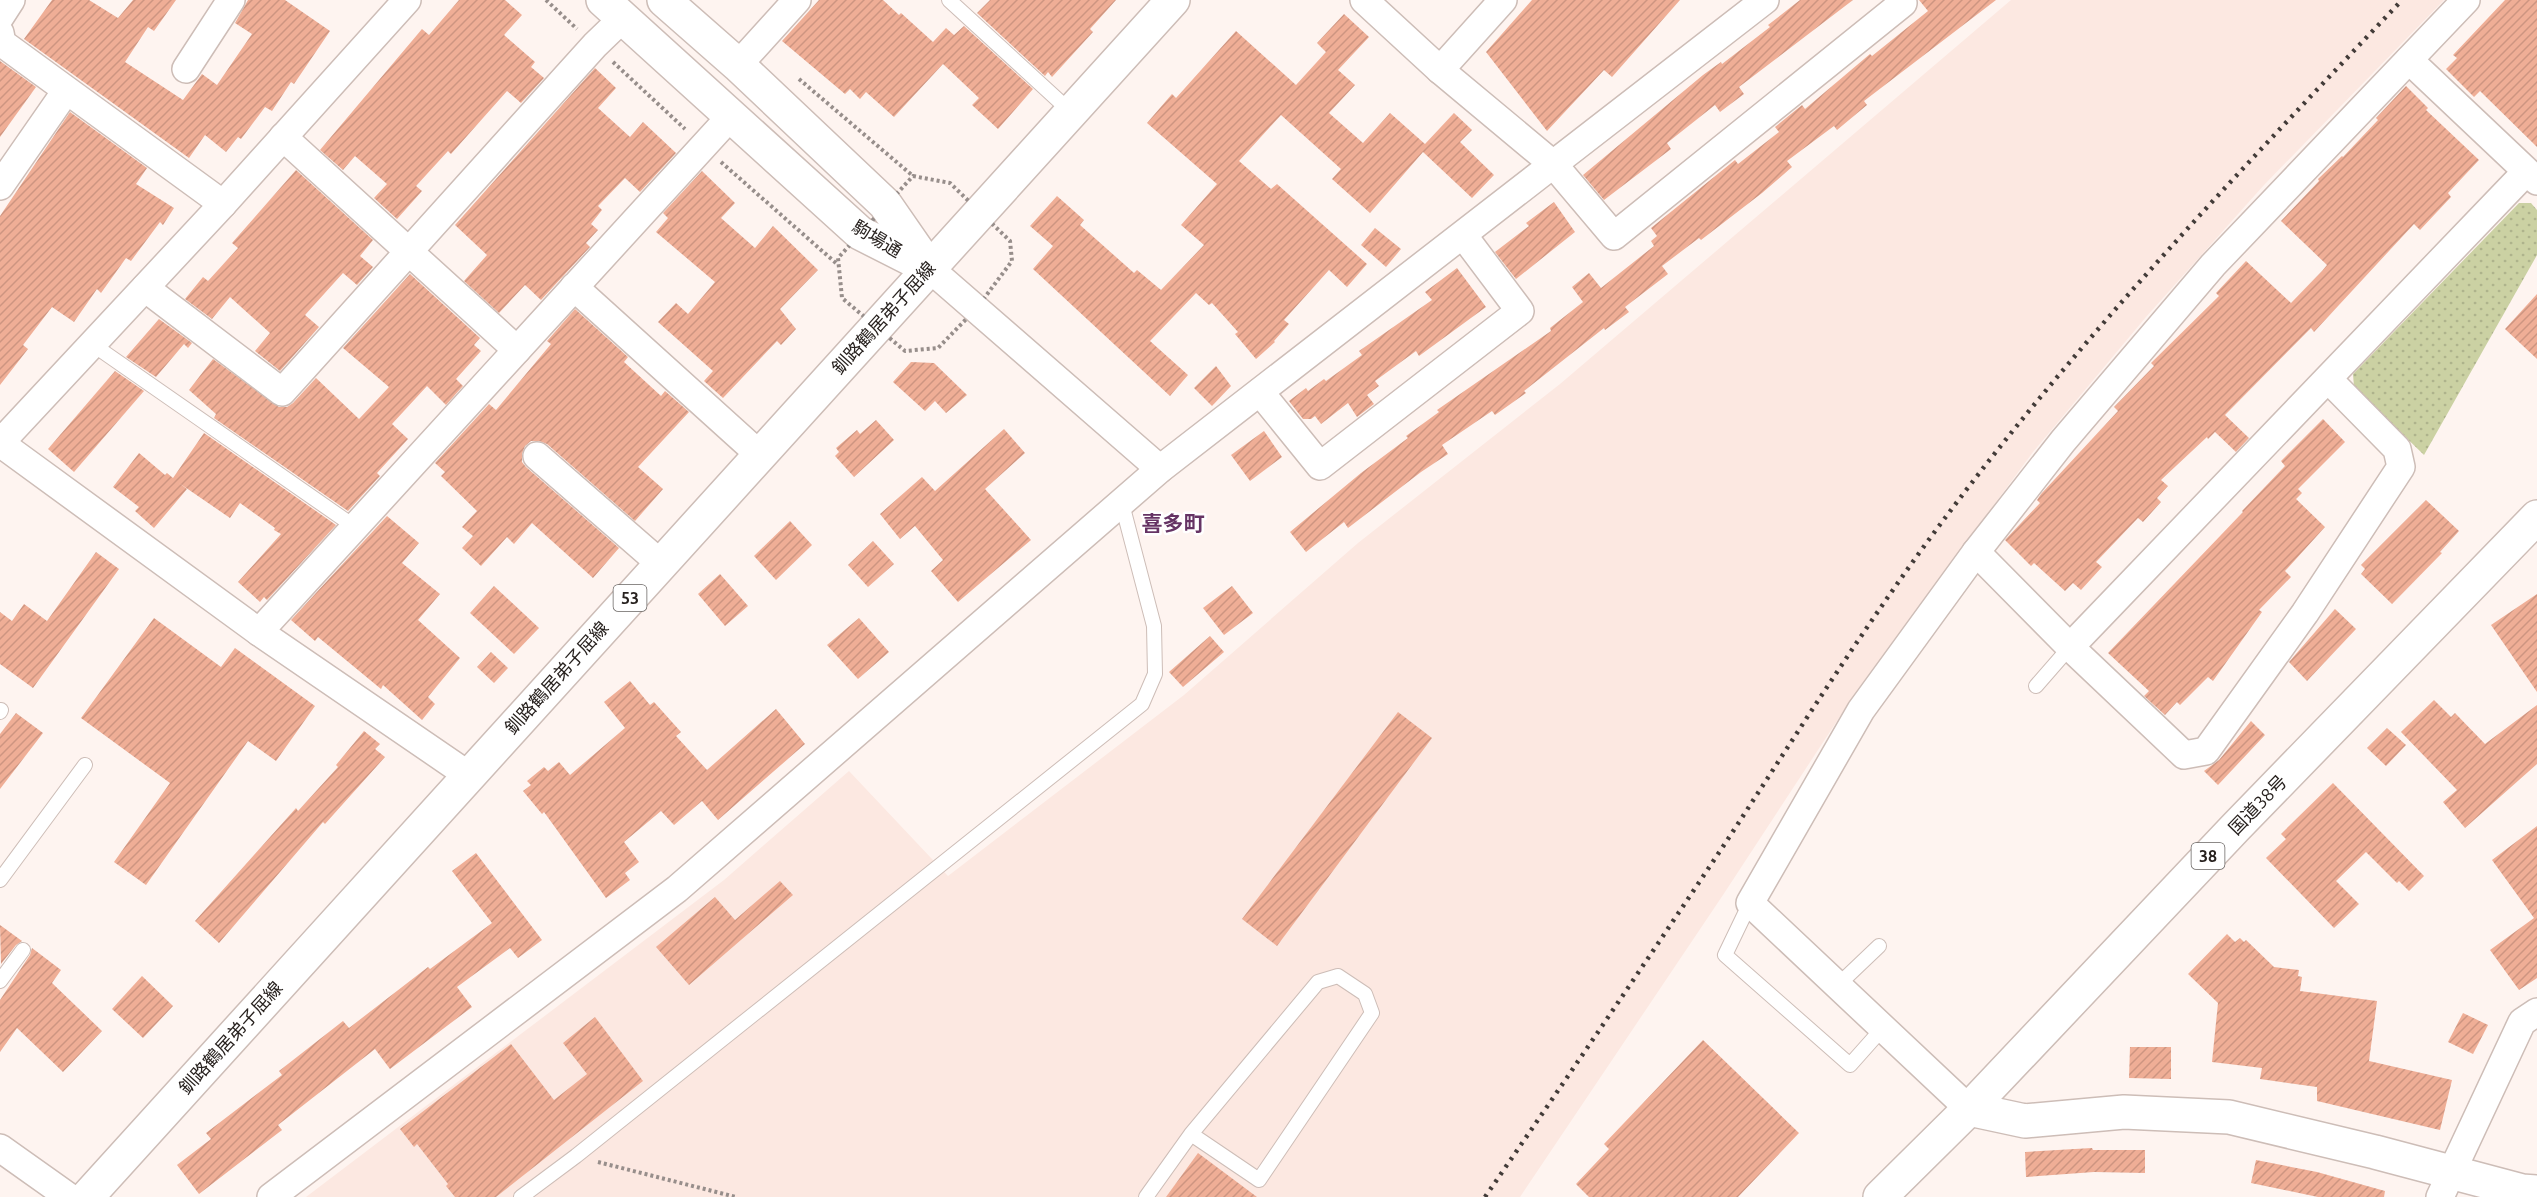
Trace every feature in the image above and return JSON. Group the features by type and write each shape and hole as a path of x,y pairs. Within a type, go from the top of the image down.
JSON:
{"main road":[{"name":"駒場通","path":"664,0 738,65 885,204 929,267"},
{"name":"釧路鶴居弟子屈線","path":"87,1197 1170,1"},
{"name":"駒場通","path":"613,9 860,233 929,267"},
{"name":"国道38号","path":"1880,1197 1969,1109 2235,828 2537,517"},
{"path":"1969,1109 2025,1121 2124,1112 2229,1118 2375,1152 2446,1185 2537,1192"}],"street":[{"path":"0,16 11,0"},
{"path":"186,69 231,0"},
{"path":"407,0 223,204 0,443 259,632 468,775"},
{"path":"738,65 797,0"},
{"path":"1364,0 1440,70 1554,165 1614,236 1903,3 1901,0"},
{"path":"1440,70 1503,0"},
{"path":"272,1197 677,889 1160,470 1765,0"},
{"path":"1969,1109 1750,903 1861,710 1976,552 2062,441 2213,266 2466,0"},
{"path":"144,288 282,392 595,45 613,9"},
{"path":"0,33 2,43 223,204"},
{"path":"2070,647 2328,379 2531,177 2409,60"},
{"path":"0,186 66,91"},
{"path":"259,632 731,116"},
{"path":"283,137 517,350"},
{"path":"1260,392 1320,466 1520,311 1463,235"},
{"path":"929,267 1160,470"},
{"path":"574,287 760,455"},
{"path":"1976,552 2070,647 2184,755 2206,751 2305,613 2401,467 2397,449 2328,379"},
{"path":"537,456 661,564"},
{"path":"2446,1185 2523,1022 2537,1011"},
{"path":"0,1148 69,1197"}],"lane":[{"path":"949,0 1071,112"},
{"path":"92,344 355,527"},
{"path":"522,1197 1142,704 1155,674 1154,626 1122,504"},
{"path":"2036,686 2070,647"},
{"path":"0,880 85,765"},
{"path":"1750,903 1725,955 1850,1065 1882,1029"},
{"path":"1837,986 1879,946"},
{"path":"0,981 23,950"},
{"path":"1146,1197 1191,1134 1318,982 1338,976 1365,994 1372,1013 1259,1180 1191,1134"}],"path":[{"path":"794,75 912,176"},
{"path":"576,1156 736,1197"}],"shaded area":[{"path":"2011,0 2444,0 2264,185 2146,317 2033,452 1856,692 1520,1197 306,1197 724,880 849,771 948,876 1184,695 1358,543 1560,384"}],"green space":[{"path":"2519,203 2531,203 2537,210 2537,255 2424,455 2354,387 2353,374"}],"building":[{"path":"52,0 89,0 118,18 133,0 176,0 154,31 148,27 125,62 183,100 202,74 217,85 252,34 235,23 248,0 285,0 330,31 294,84 291,82 272,111 265,107 241,139 238,137 226,152 205,135 189,158 24,39"},
{"path":"459,0 505,0 522,15 504,35 535,62 531,67 544,78 521,103 507,91 451,154 448,151 416,186 422,191 397,219 374,198 387,184 355,156 343,170 320,150 422,29 429,35"},
{"path":"819,0 883,0 933,42 946,28 954,35 964,26 1033,89 998,129 972,105 979,98 943,64 894,117 866,92 860,99 850,89 845,94 782,41"},
{"path":"990,0 1116,0 1090,29 1093,32 1052,77 1048,72 1045,76 977,13"},
{"path":"1532,0 1680,0 1612,77 1604,70 1547,131 1486,52"},
{"path":"1800,0 1853,0 1739,87 1744,94 1720,112 1715,105 1667,143 1671,149 1604,200 1583,175 1703,75 1721,62 1722,64 1770,27 1768,25"},
{"path":"1919,0 1996,0 1864,101 1867,105 1837,130 1834,126 1787,161 1792,167 1762,193 1701,240 1699,238 1662,266 1668,274 1625,307 1629,312 1605,330 1604,328 1524,391 1526,393 1495,415 1492,411 1442,445 1448,454 1348,528 1344,522 1306,552 1290,532 1361,473 1408,438 1406,436 1439,412 1437,410 1551,331 1550,328 1583,302 1572,287 1589,273 1601,288 1654,246 1651,241 1657,236 1651,228 1735,160 1738,164 1779,132 1775,127 1802,105 1805,109 1870,54 1872,56 1928,11"},
{"path":"2505,0 2537,0 2537,147 2480,91 2474,97 2446,69 2457,58 2453,55"},
{"path":"1344,14 1369,37 1338,70 1355,85 1329,113 1363,143 1390,113 1425,144 1454,113 1472,130 1460,142 1494,175 1472,198 1423,152 1370,213 1332,179 1341,169 1281,115 1239,161 1271,189 1277,184 1367,264 1347,287 1329,270 1284,320 1289,324 1275,342 1256,359 1235,334 1238,332 1212,303 1209,305 1196,293 1150,341 1188,375 1170,396 1033,269 1053,246 1030,226 1057,196 1084,220 1080,225 1134,273 1137,270 1161,290 1204,245 1181,225 1217,184 1147,123 1172,94 1176,98 1236,31 1296,85 1326,52 1317,43"},
{"path":"0,61 36,87 0,137"},
{"path":"595,68 616,88 598,108 630,137 643,122 676,153 640,192 625,178 598,206 602,210 591,224 598,230 586,243 590,247 541,300 525,285 499,313 464,281 487,255 455,225"},
{"path":"2406,86 2428,108 2426,110 2479,160 2448,193 2451,197 2420,230 2414,224 2314,332 2311,328 2225,415 2249,438 2236,452 2215,432 2208,439 2207,437 2161,480 2168,486 2157,498 2161,502 2143,522 2138,518 2096,562 2102,567 2081,590 2073,583 2065,591 2034,563 2031,566 2005,540 2040,503 2037,500 2041,494 2118,411 2114,407 2154,366 2151,363 2219,296 2216,293 2246,261 2291,303 2322,271 2327,265 2281,221 2319,181 2318,179 2343,157 2378,120 2376,118"},
{"path":"70,112 147,168 136,184 174,208 163,225 160,222 131,261 126,258 101,293 97,289 74,322 52,307 23,345 28,349 0,385 0,216"},
{"path":"296,170 373,240 360,256 373,267 357,285 343,273 305,315 319,327 280,371 255,351 270,333 230,297 212,319 185,299 203,277 208,281 238,248 232,243"},
{"path":"702,171 735,203 721,218 755,248 773,226 818,270 780,309 796,329 781,345 777,341 723,398 704,381 713,371 658,322 676,303 688,314 715,282 656,232 668,218 663,213"},
{"path":"1554,202 1575,232 1516,279 1495,252 1529,226 1526,223"},
{"path":"1375,228 1401,249 1386,267 1361,245"},
{"path":"1457,268 1486,307 1419,356 1416,351 1375,381 1379,386 1367,395 1374,404 1357,417 1348,403 1321,424 1315,416 1311,419 1303,419 1289,401 1306,388 1308,391 1324,379 1326,381 1362,355 1359,351 1432,300 1425,292"},
{"path":"410,274 480,338 474,345 481,351 456,379 463,386 446,405 427,386 392,424 408,439 377,473 380,476 348,511 214,418 216,414 189,390 213,359 279,407 287,407 293,403 316,378 359,419 389,387 343,348"},
{"path":"2537,294 2537,359 2505,329"},
{"path":"575,309 628,357 624,362 661,396 665,391 689,412 638,467 663,489 635,521 547,444 531,441 525,446 522,454 522,462 526,467 619,548 593,578 532,523 514,544 507,537 481,566 462,548 473,536 462,527 477,511 441,476 445,472 435,463 489,404 496,410 551,344 547,341"},
{"path":"159,319 192,343 188,348 184,344 156,377 126,357"},
{"path":"911,362 934,363 967,395 946,413 935,401 925,411 893,382"},
{"path":"1216,366 1231,386 1212,406 1194,388"},
{"path":"115,371 144,391 74,472 48,449"},
{"path":"2323,419 2345,442 2298,489 2302,493 2296,499 2325,527 2285,571 2291,577 2259,610 2262,612 2213,681 2208,677 2180,705 2177,702 2165,715 2144,696 2149,691 2108,653 2243,512 2285,466 2281,461"},
{"path":"876,420 894,440 854,477 835,456 839,452 836,448 857,430 860,434"},
{"path":"1004,429 1025,453 985,489 1031,540 958,602 931,571 943,560 915,526 900,539 880,514 922,477 935,491"},
{"path":"1264,431 1282,457 1250,481 1231,455"},
{"path":"204,433 336,525 267,600 264,597 260,602 238,582 281,534 274,530 275,528 240,503 230,518 179,483 187,489 154,528 135,511 139,507 113,487 139,453 165,475 167,473 173,478"},
{"path":"2426,500 2459,531 2440,552 2442,553 2392,604 2361,574 2365,569 2361,565"},
{"path":"387,516 419,543 402,563 440,594 418,620 460,658 428,697 435,704 422,720 383,685 381,689 318,637 315,641 291,620"},
{"path":"790,521 812,545 776,580 754,556"},
{"path":"873,541 894,564 868,587 848,565"},
{"path":"96,552 119,569 33,688 0,664 0,612 12,621 24,604 47,621"},
{"path":"720,574 748,606 725,626 698,594"},
{"path":"494,586 539,628 514,654 470,613"},
{"path":"1232,586 1253,613 1224,635 1203,608"},
{"path":"2537,594 2537,692 2491,625"},
{"path":"2335,609 2356,629 2307,681 2289,662"},
{"path":"154,618 221,667 235,648 315,706 276,761 248,741 146,885 114,862 170,783 81,718"},
{"path":"859,618 889,652 858,679 827,645"},
{"path":"1210,636 1224,652 1183,687 1169,672"},
{"path":"491,652 508,668 494,683 477,667"},
{"path":"630,681 650,705 654,702 681,732 676,736 707,770 776,709 805,744 718,820 702,801 674,825 661,811 624,842 639,862 625,873 630,880 606,898 544,812 542,814 523,791 531,785 527,781 544,767 548,771 559,762 570,775 625,728 604,702"},
{"path":"2434,700 2451,717 2455,713 2485,744 2537,705 2537,764 2465,828 2443,802 2457,790 2401,732"},
{"path":"1398,712 1432,738 1277,946 1242,919"},
{"path":"16,713 43,733 0,789 0,734"},
{"path":"2251,721 2265,735 2218,785 2204,771 2219,760"},
{"path":"2387,728 2406,745 2386,766 2367,748"},
{"path":"364,731 380,744 375,749 385,757 325,824 323,822 219,943 195,921 296,808 298,811 338,767 336,765"},
{"path":"2333,783 2424,876 2409,891 2399,881 2397,883 2366,852 2336,881 2359,904 2334,928 2266,858 2286,839 2281,834"},
{"path":"2537,826 2537,978 2519,990 2490,950 2534,918 2492,860"},
{"path":"476,853 542,940 518,958 510,948 457,987 472,1007 390,1069 375,1049 278,1125 282,1130 199,1194 177,1165 211,1139 206,1133 282,1075 279,1071 343,1021 349,1028 428,967 430,969 492,923 452,871"},
{"path":"780,881 793,895 689,985 656,947 715,897 735,920"},
{"path":"0,925 22,941 1,964"},
{"path":"2227,934 2235,942 2240,938 2244,942 2246,940 2274,967 2299,970 2298,976 2302,977 2300,991 2377,1001 2369,1061 2452,1080 2440,1130 2317,1101 2317,1087 2260,1079 2262,1068 2212,1062 2218,1003 2188,974"},
{"path":"32,948 61,970 52,983 102,1031 63,1072 17,1028 0,1052 0,1000 30,955"},
{"path":"142,976 173,1006 143,1038 112,1009"},
{"path":"2463,1013 2488,1025 2473,1054 2448,1042"},
{"path":"595,1017 643,1081 496,1197 455,1197 446,1186 448,1184 417,1144 414,1147 400,1129 511,1044 554,1100 587,1074 563,1043"},
{"path":"1703,1040 1799,1133 1738,1197 1589,1197 1576,1184 1609,1149 1604,1144"},
{"path":"2130,1047 2171,1047 2171,1079 2129,1078"},
{"path":"2092,1148 2093,1150 2145,1150 2145,1173 2094,1172 2026,1177 2025,1152"},
{"path":"1198,1153 1257,1197 1166,1197"},
{"path":"2256,1160 2317,1172 2385,1191 2384,1197 2318,1197 2251,1183"}],"railway":[{"path":"1485,1197 1698,884 1882,606 1936,530 1990,460 2102,324 2220,193 2402,0"}],"district":[{"name":"喜多町","path":"1173,524"}]}
